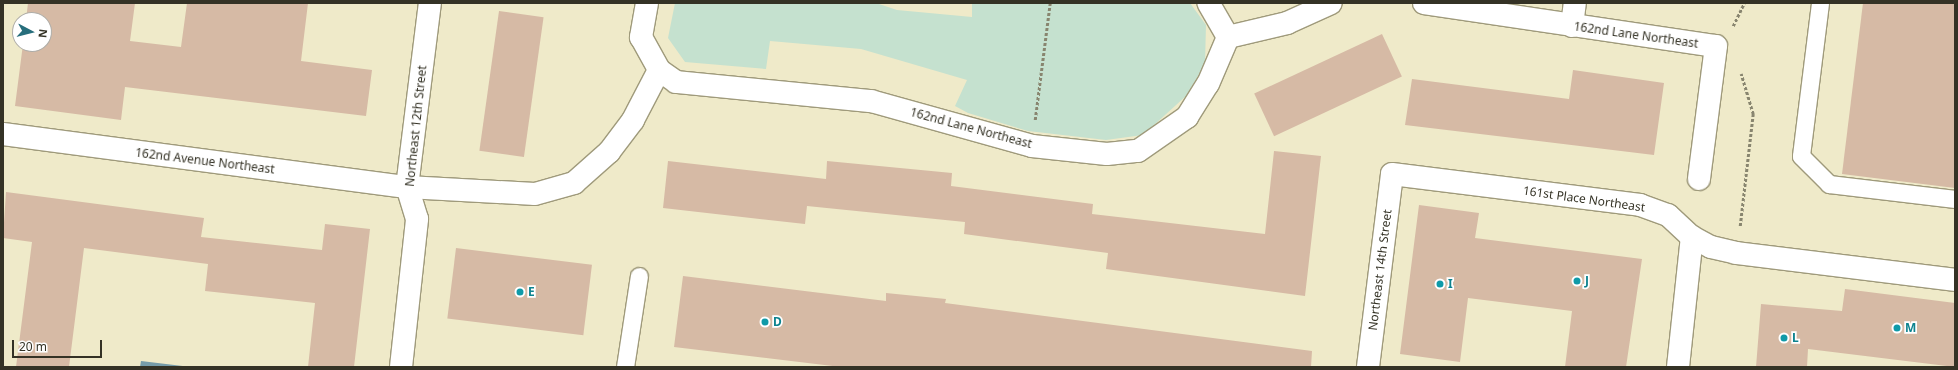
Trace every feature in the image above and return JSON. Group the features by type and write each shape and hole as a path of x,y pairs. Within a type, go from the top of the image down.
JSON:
{"street":[{"name":"Northeast 12th Street","path":"401,367 417,219 407,187 430,3"},
{"name":"162nd Lane Northeast","path":"647,3 641,37 659,70 676,82 871,101 1032,146 1107,154 1138,151 1188,117 1208,84 1228,37"},
{"path":"1208,3 1228,37 1287,23 1331,3"},
{"name":"162nd Lane Northeast","path":"1424,3 1716,46 1700,179"},
{"path":"1572,26 1575,3"},
{"path":"407,187 535,194 574,182 609,152 628,126 659,70"},
{"name":"162nd Avenue Northeast","path":"3,134 407,187"},
{"name":"161st Place Northeast","path":"1392,174 1640,205 1668,215 1692,237 1711,247 1736,253 1955,280"},
{"name":"Northeast 14th Street","path":"1368,367 1392,174"},
{"path":"1678,367 1692,237"}],"lane":[{"path":"1820,3 1801,156 1829,184 1955,199"},
{"path":"625,367 639,276"}],"path":[{"path":"1032,146 1050,3"},
{"path":"1716,46 1738,68 1754,114 1736,253"}],"green space":[{"path":"675,3 876,3 897,10 972,17 972,3 1190,3 1206,25 1205,64 1186,96 1143,135 1106,140 1028,131 968,113 955,106 967,80 861,49 770,41 766,69 685,62 668,38"}],"water":[{"path":"141,361 191,367 140,367"}],"building":[{"path":"28,3 135,3 130,41 181,47 187,3 308,3 301,61 372,70 366,116 125,87 121,120 15,106 22,52 52,52 52,12 27,12"},
{"path":"1863,3 1955,3 1955,188 1842,174"},
{"path":"499,11 544,17 524,157 479,151"},
{"path":"1382,34 1402,77 1274,136 1254,94"},
{"path":"1573,70 1664,83 1654,155 1405,125 1412,79 1569,99"},
{"path":"1274,151 1321,156 1305,296 1106,269 1108,253 964,234 965,222 807,206 805,224 663,208 668,161 826,179 827,161 952,173 951,186 1093,204 1092,214 1265,234"},
{"path":"6,192 204,218 201,237 322,250 325,224 370,229 354,367 308,367 315,303 205,291 208,264 84,248 69,367 16,367 32,242 3,238"},
{"path":"1419,205 1479,213 1475,238 1642,259 1626,367 1565,367 1572,311 1468,298 1460,362 1400,354"},
{"name":"E","path":"456,248 592,265 583,335 447,318"},
{"path":"683,276 886,301 886,293 946,299 945,303 1312,351 1311,367 841,367 674,347"},
{"name":"M","path":"1845,289 1955,303 1955,367 1808,349 1807,367 1756,367 1761,304 1842,311"}],"place":[{"name":"J","path":"1577,281"},
{"name":"I","path":"1440,284"},
{"name":"E","path":"520,292"},
{"name":"D","path":"765,322"},
{"name":"M","path":"1897,328"},
{"name":"L","path":"1784,338"}]}
